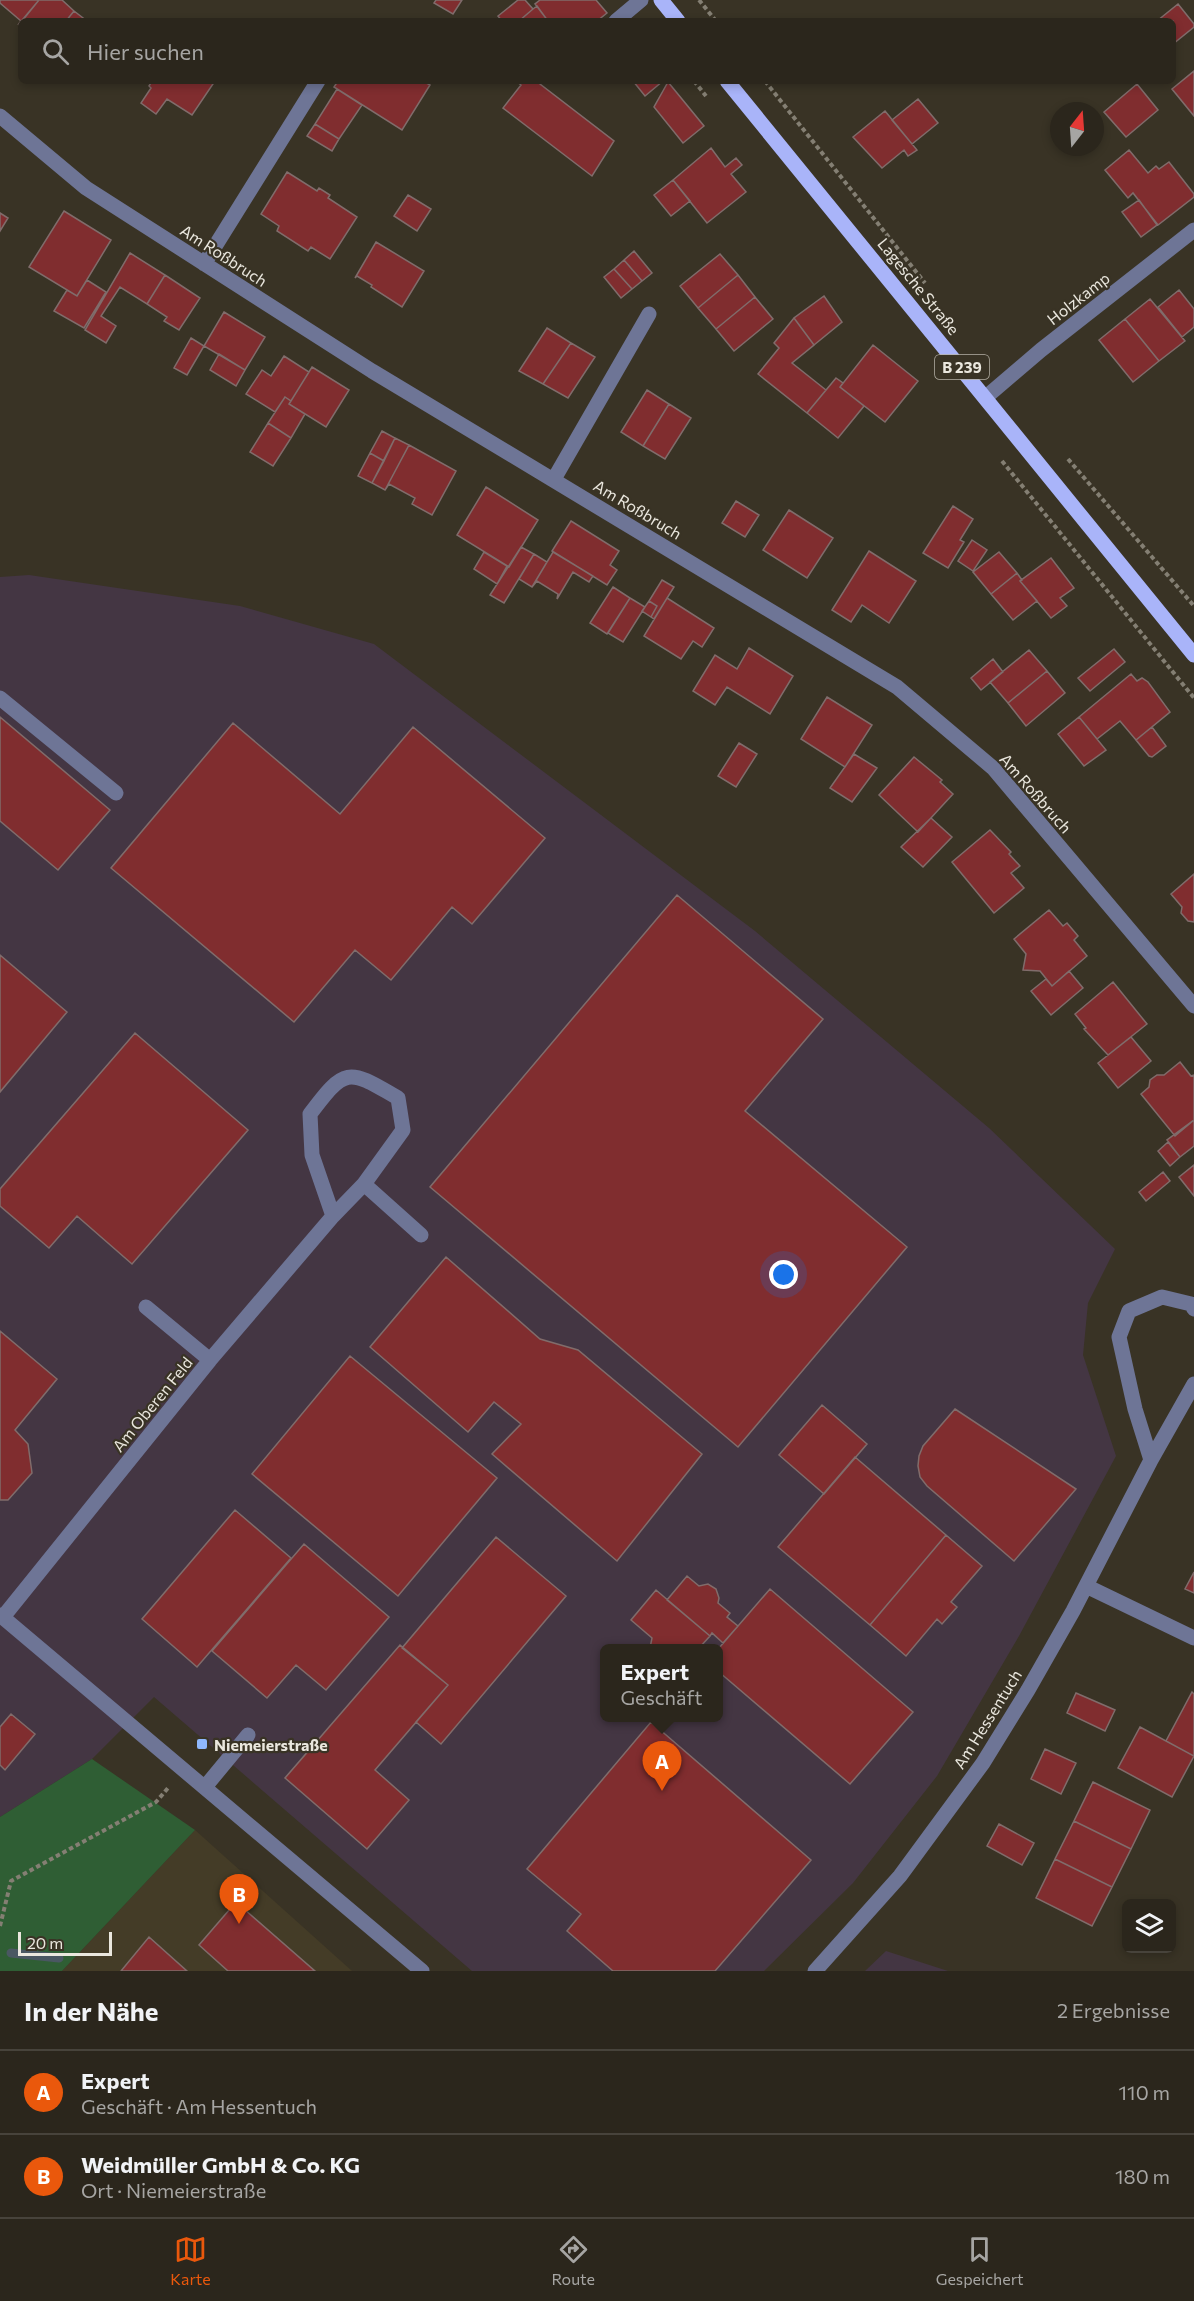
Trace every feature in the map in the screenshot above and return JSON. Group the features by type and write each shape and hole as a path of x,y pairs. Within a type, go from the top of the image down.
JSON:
{"main road":[{"path":"661,0 676,18"},
{"name":"Lagesche Straße","path":"729,84 1194,655"}],"street":[{"path":"620,18 641,0"},
{"path":"204,264 316,84"},
{"name":"Am Roßbruch","path":"0,116 86,188 372,371 897,687 993,768 1194,1006"},
{"name":"Holzkamp","path":"986,397 1194,230"},
{"path":"554,479 649,314"},
{"path":"0,698 116,793"},
{"name":"Am Oberen Feld","path":"2,1616 210,1360 333,1216 364,1184 403,1130 398,1098 363,1077 346,1077 332,1085 310,1114 312,1155 333,1216"},
{"path":"364,1184 421,1234"},
{"path":"1151,1460 1134,1409 1119,1337 1129,1311 1162,1297 1191,1304 1194,1309"},
{"path":"146,1307 210,1360"},
{"name":"Am Hessentuch","path":"815,1971 900,1876 983,1763 1028,1690 1086,1586 1151,1460 1194,1384"},
{"path":"1086,1586 1194,1638"},
{"path":"2,1616 422,1971"},
{"path":"205,1787 248,1735"}],"path":[{"path":"699,0 714,18"},
{"path":"767,84 929,287"},
{"path":"1062,451 1194,606"},
{"path":"0,1926 11,1881 156,1802 184,1770"}],"shaded area":[{"path":"29,575 240,606 374,644 755,931 989,1128 1115,1249 1088,1303 1083,1355 1116,1456 1019,1636 937,1776 853,1883 764,1971 472,1971 154,1697 92,1759 0,1817 0,577"},
{"path":"195,1830 352,1971 62,1971"},
{"path":"886,1951 948,1971 865,1971"}],"green space":[{"path":"92,1759 195,1830 62,1971 0,1971 0,1817"}],"building":[{"path":"0,0 39,0 24,18 18,18 0,3"},
{"path":"39,0 62,0 74,11 68,18 24,18"},
{"path":"436,0 462,0 453,14 434,3"},
{"path":"518,0 525,0 533,9 522,18 500,18 498,16"},
{"path":"540,0 596,0 607,13 601,18 546,18 535,4"},
{"path":"1178,4 1194,27 1176,42 1176,18 1161,18"},
{"path":"537,6 546,18 522,18"},
{"path":"74,11 83,18 68,18"},
{"path":"1194,71 1194,116 1172,89"},
{"path":"150,84 213,84 192,115 167,99 156,114 141,103 151,88"},
{"path":"336,84 430,85 402,130 334,87"},
{"path":"540,84 614,141 592,176 503,108 521,85"},
{"path":"635,84 659,84 645,96"},
{"path":"667,84 670,84 704,126 683,143 654,107"},
{"path":"1137,84 1158,110 1126,137 1104,112"},
{"path":"337,89 362,105 339,139 315,124"},
{"path":"918,99 938,123 912,144 892,120"},
{"path":"885,111 917,150 908,156 904,150 882,168 853,137"},
{"path":"315,124 339,139 332,151 307,136"},
{"path":"711,148 725,167 736,158 742,165 731,174 746,192 707,223 673,180"},
{"path":"1129,150 1148,173 1156,166 1159,169 1169,162 1194,194 1194,197 1158,225 1133,193 1128,198 1105,170"},
{"path":"287,172 317,191 319,188 330,195 328,198 357,217 330,259 311,247 308,251 277,231 279,226 261,214"},
{"path":"673,180 690,201 671,216 654,195"},
{"path":"408,195 431,209 417,231 394,216"},
{"path":"1139,200 1157,225 1141,237 1122,212"},
{"path":"64,211 111,240 77,296 29,267"},
{"path":"0,213 8,218 0,231"},
{"path":"376,242 424,271 402,307 371,287 372,285 357,276 355,278"},
{"path":"634,251 652,273 642,281 624,260"},
{"path":"130,253 165,275 147,304 120,287 101,316 116,326 106,343 85,330"},
{"path":"720,254 738,275 698,308 680,286"},
{"path":"624,260 642,281 632,289 614,269"},
{"path":"614,269 632,289 621,298 604,277"},
{"path":"165,275 200,298 179,330 164,321 167,317 147,304"},
{"path":"738,275 755,297 716,329 698,308"},
{"path":"87,280 106,292 84,328 54,311 67,290 77,296"},
{"path":"1179,290 1194,309 1194,327 1182,337 1158,307"},
{"path":"824,296 842,322 814,345 794,318"},
{"path":"755,297 773,319 734,351 716,329"},
{"path":"1150,299 1185,341 1159,361 1125,319"},
{"path":"224,312 265,337 245,370 204,346"},
{"path":"794,318 814,345 792,363 826,390 807,413 758,374 779,348 774,343"},
{"path":"1125,319 1159,361 1133,382 1099,340"},
{"path":"547,328 571,343 543,384 519,371"},
{"path":"191,338 204,346 187,375 174,368"},
{"path":"571,343 595,357 568,398 543,384"},
{"path":"873,345 918,381 885,422 840,387"},
{"path":"219,354 245,370 236,386 210,370"},
{"path":"284,356 309,372 291,401 285,397 275,412 246,394 262,370 271,376"},
{"path":"312,367 349,390 326,427 289,404"},
{"path":"836,378 843,383 840,387 864,406 838,438 807,413"},
{"path":"647,390 669,404 643,446 621,432"},
{"path":"285,397 291,401 289,404 305,414 291,438 268,423"},
{"path":"669,404 691,418 665,459 643,446"},
{"path":"268,423 291,438 273,466 250,452"},
{"path":"382,431 395,438 384,461 370,453"},
{"path":"395,438 409,445 385,490 372,483"},
{"path":"409,445 456,471 432,515 412,504 415,498 389,484 385,490"},
{"path":"370,453 384,461 372,483 358,476"},
{"path":"486,487 538,520 509,567 457,535"},
{"path":"736,501 759,515 745,537 722,523"},
{"path":"953,506 973,519 960,540 964,542 948,568 923,553"},
{"path":"789,510 833,538 807,578 763,550"},
{"path":"571,521 619,551 610,565 617,570 607,585 552,551"},
{"path":"972,540 987,550 973,571 958,561"},
{"path":"521,547 534,554 504,603 490,595"},
{"path":"869,551 916,581 889,623 862,605 851,622 832,610"},
{"path":"484,552 507,566 497,584 474,569"},
{"path":"553,552 593,576 589,582 573,572 557,599 558,594 537,581 532,587"},
{"path":"999,552 1017,573 991,594 973,572"},
{"path":"534,554 547,562 532,587 519,579"},
{"path":"1051,558 1074,588 1060,598 1067,606 1051,618 1020,581"},
{"path":"1017,573 1022,580 1020,581 1037,601 1013,620 991,594"},
{"path":"662,580 674,587 654,619 651,617 657,606 649,601"},
{"path":"613,587 630,598 607,634 590,623"},
{"path":"630,598 645,607 623,642 608,633"},
{"path":"667,598 714,628 702,647 693,641 681,659 644,636"},
{"path":"649,601 657,606 651,617 642,611"},
{"path":"749,648 793,676 770,714 727,687 715,705 693,691 715,655 737,669"},
{"path":"1114,649 1125,662 1090,691 1078,678"},
{"path":"1029,650 1047,671 1008,703 990,682"},
{"path":"993,659 1003,672 981,690 971,678"},
{"path":"1047,671 1065,693 1026,726 1008,703"},
{"path":"1131,674 1137,681 1142,678 1148,682 1170,712 1136,740 1120,721 1097,739 1079,717"},
{"path":"827,697 872,725 845,767 801,739"},
{"path":"0,717 110,810 58,870 0,821"},
{"path":"1079,717 1106,750 1084,766 1058,734"},
{"path":"233,723 340,814 413,727 545,838 472,924 452,907 391,980 355,950 294,1022 111,868"},
{"path":"1152,727 1166,746 1152,757 1136,740"},
{"path":"739,743 757,754 736,787 718,776"},
{"path":"854,754 877,768 852,802 830,788"},
{"path":"914,757 942,780 940,782 953,794 918,832 879,795"},
{"path":"931,818 952,837 923,867 901,847"},
{"path":"990,830 1011,852 1009,854 1020,866 1011,873 1024,888 994,913 952,862"},
{"path":"1194,874 1194,922 1188,921 1181,913 1182,907 1171,894"},
{"path":"677,895 823,1019 745,1111 907,1247 738,1447 430,1187"},
{"path":"1049,910 1063,926 1067,923 1078,936 1074,940 1087,956 1052,986 1040,971 1023,970 1026,954 1014,939"},
{"path":"0,955 67,1012 0,1092"},
{"path":"1069,971 1083,988 1051,1015 1031,991 1046,979 1052,986"},
{"path":"1113,982 1147,1024 1108,1055 1084,1029 1086,1028 1075,1014"},
{"path":"135,1033 248,1130 132,1264 77,1216 49,1248 0,1206 0,1189"},
{"path":"1131,1037 1151,1061 1118,1088 1098,1063"},
{"path":"1180,1062 1191,1076 1194,1075 1194,1120 1175,1136 1141,1094 1149,1087 1150,1080 1157,1075 1164,1075"},
{"path":"1194,1120 1194,1146 1180,1157 1167,1140"},
{"path":"1168,1142 1180,1157 1170,1166 1158,1151"},
{"path":"1194,1165 1194,1196 1179,1177"},
{"path":"1163,1172 1170,1181 1146,1201 1139,1192"},
{"path":"446,1257 540,1339 578,1350 702,1454 617,1561 492,1454 521,1424 494,1402 468,1432 370,1347"},
{"path":"0,1331 57,1379 15,1430 28,1444 32,1473 8,1500 0,1500"},
{"path":"350,1356 497,1478 398,1596 252,1474"},
{"path":"822,1405 867,1444 824,1494 779,1455"},
{"path":"955,1409 1076,1489 1014,1561 927,1486 920,1477 918,1466 923,1446"},
{"path":"855,1457 946,1535 870,1625 778,1547"},
{"path":"235,1510 291,1558 197,1667 142,1619"},
{"path":"946,1535 982,1566 951,1602 957,1607 942,1624 937,1619 906,1656 870,1625"},
{"path":"496,1537 566,1596 441,1744 416,1722 448,1685 402,1648"},
{"path":"304,1544 389,1617 326,1690 296,1665 267,1698 212,1651"},
{"path":"1194,1572 1194,1593 1185,1589"},
{"path":"687,1576 699,1586 708,1584 716,1589 718,1603 730,1613 727,1617 738,1626 723,1643 712,1633 710,1636 667,1600"},
{"path":"770,1589 913,1712 850,1784 723,1675 722,1644"},
{"path":"656,1590 710,1636 703,1644 651,1644 652,1638 631,1620"},
{"path":"400,1645 448,1685 375,1770 409,1800 367,1849 285,1778"},
{"path":"1192,1692 1194,1694 1194,1756 1166,1741"},
{"path":"1076,1693 1115,1710 1105,1731 1067,1713"},
{"path":"11,1714 35,1734 5,1770 0,1765 0,1727"},
{"path":"651,1722 811,1860 715,1971 613,1971 567,1931 581,1914 527,1869"},
{"path":"1140,1727 1194,1756 1172,1797 1118,1768"},
{"path":"1045,1749 1076,1763 1061,1794 1031,1779"},
{"path":"1093,1782 1150,1810 1131,1849 1074,1821"},
{"path":"1074,1821 1131,1849 1112,1887 1055,1859"},
{"path":"999,1824 1034,1843 1022,1865 987,1846"},
{"path":"1055,1859 1112,1887 1092,1926 1036,1898"},
{"path":"236,1902 315,1971 228,1971 199,1945"},
{"path":"149,1937 187,1971 121,1971"}],"waterway":[{"path":"11,1953 59,1958"}],"place":[{"name":"Niemeierstraße","path":"202,1744"},
{"name":"Expert","path":"662,1791"},
{"name":"Weidmüller GmbH & Co. KG","path":"239,1924"}]}
